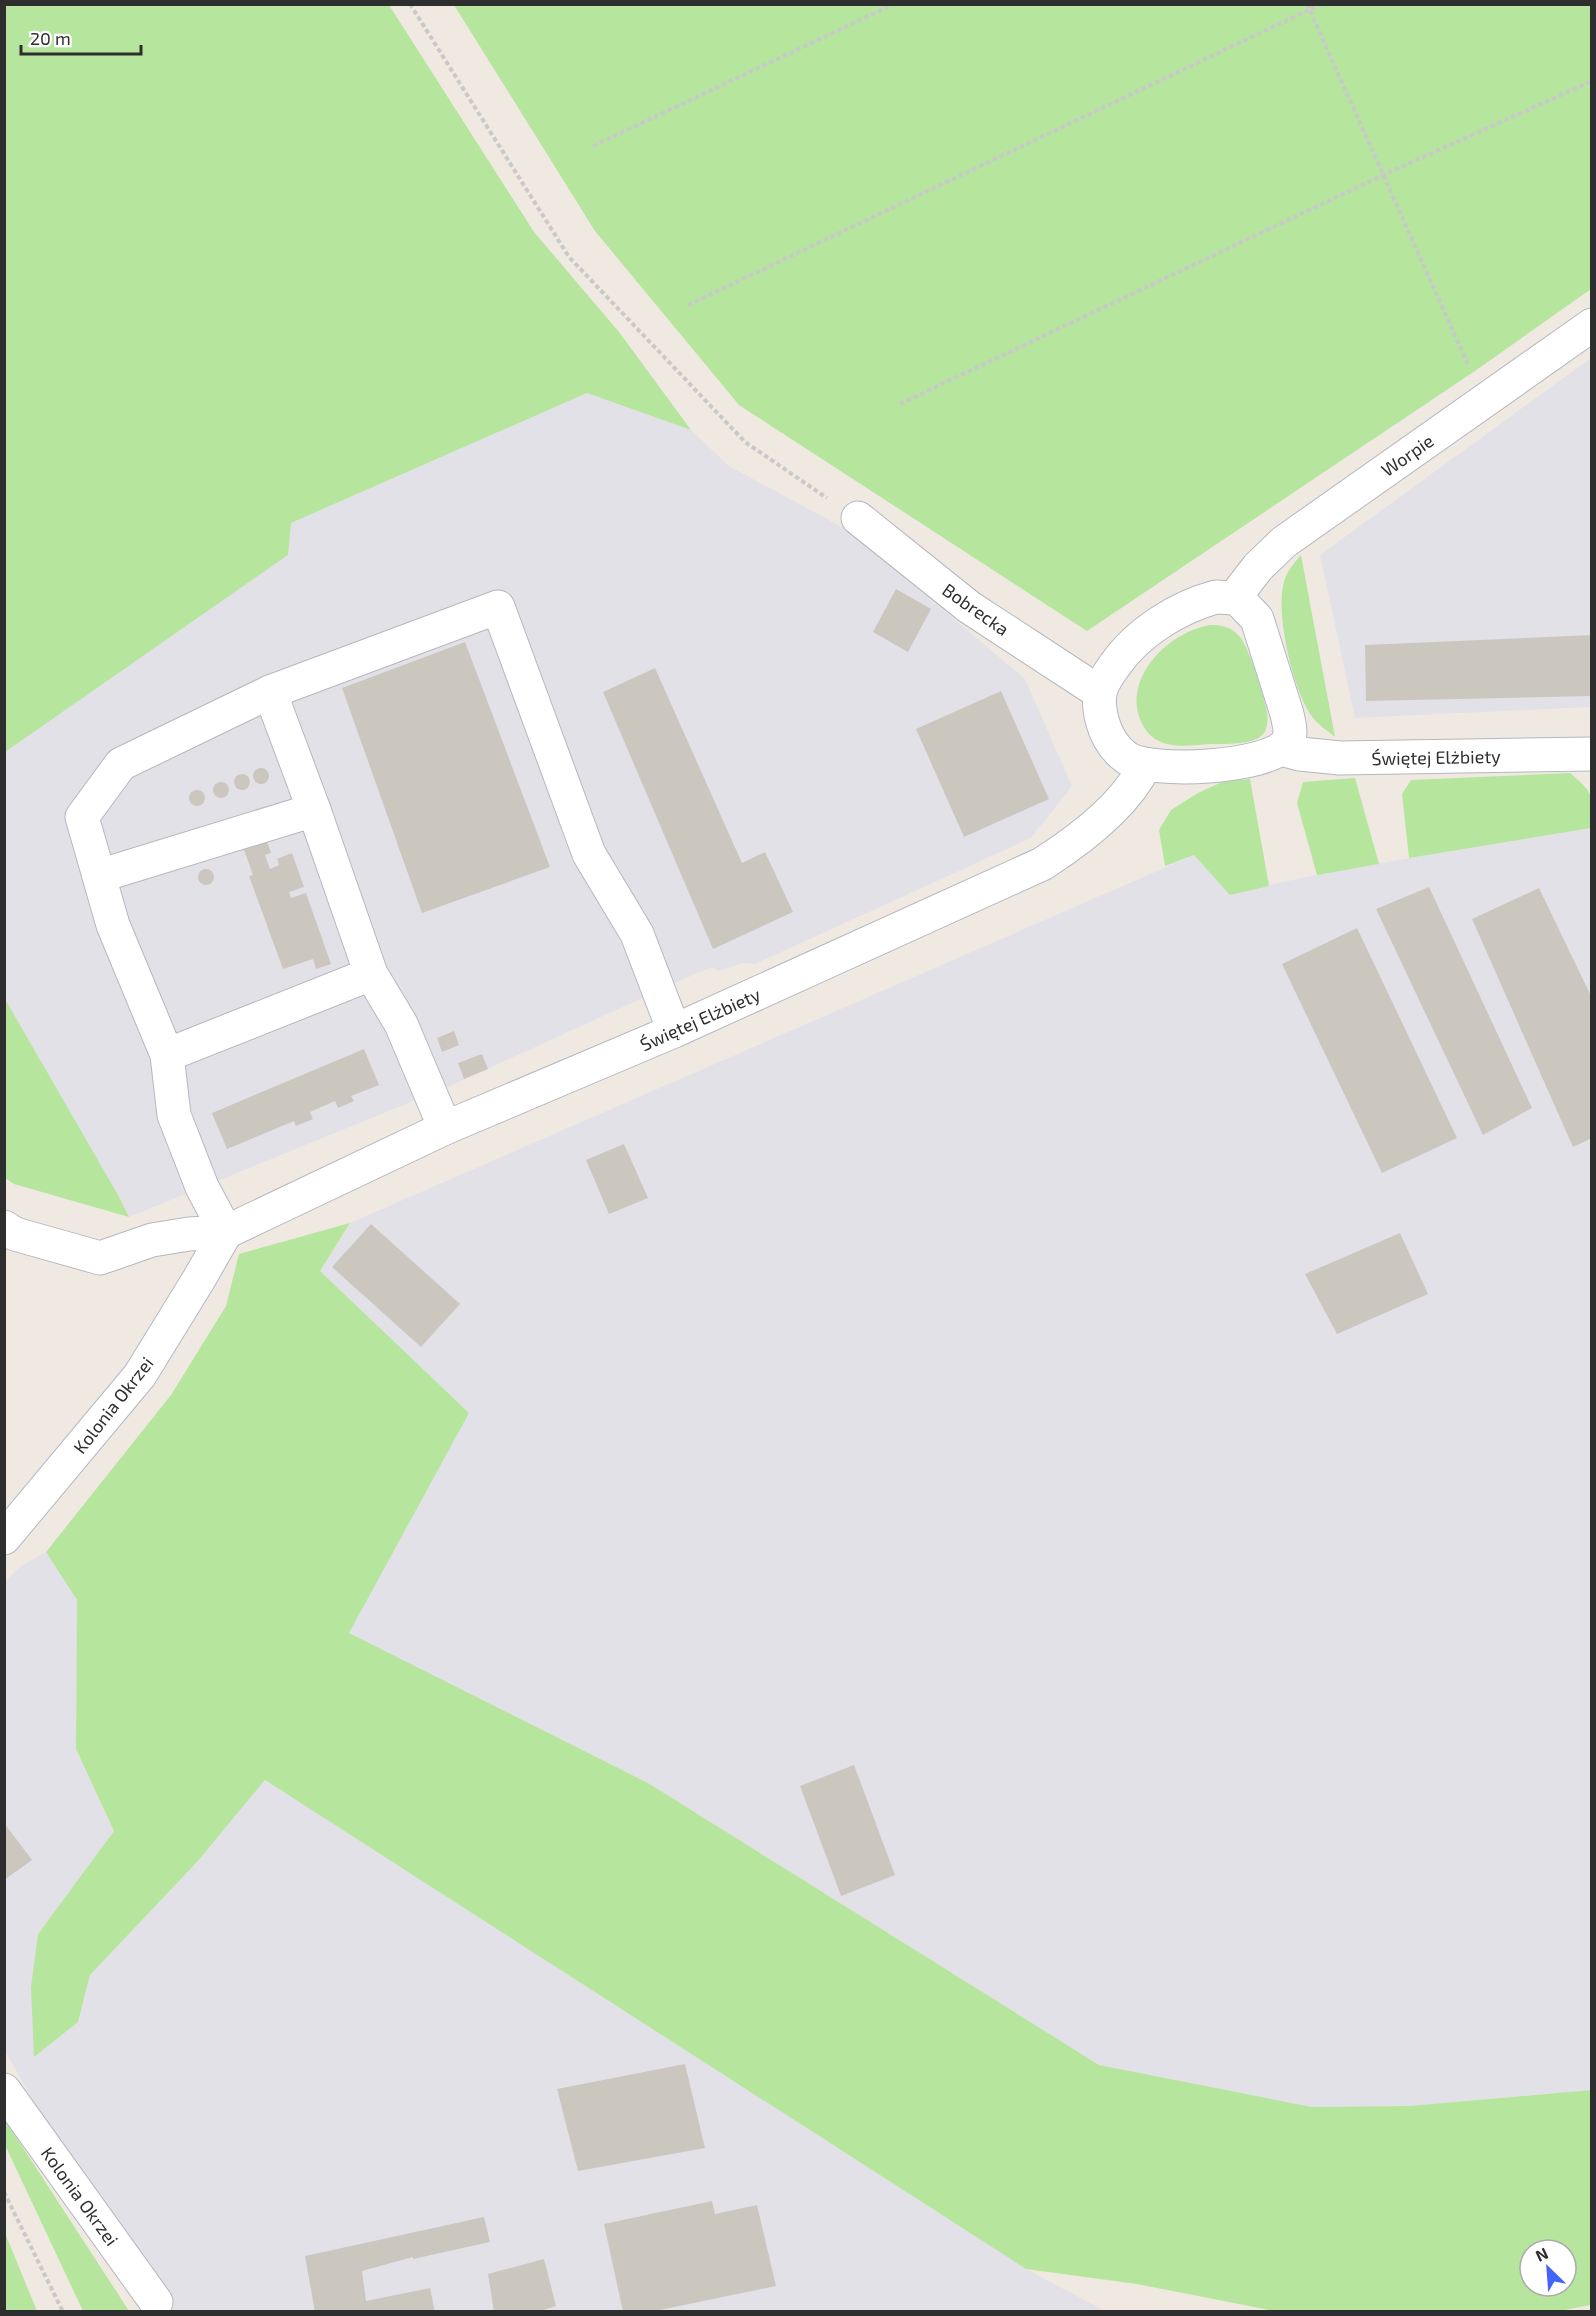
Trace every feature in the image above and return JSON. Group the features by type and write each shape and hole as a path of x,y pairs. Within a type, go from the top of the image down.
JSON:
{"street":[{"name":"Worpie","path":"1234,598 1258,567 1284,542 1592,326"},
{"name":"Bobrecka","path":"858,518 969,607 1099,692"},
{"path":"1216,597 1234,598 1257,619 1290,730 1288,742 1281,749 1254,760 1188,768 1145,765 1128,758 1109,738 1099,708 1099,692 1120,657 1157,624 1198,602 1216,597"},
{"path":"4,1227 15,1234 100,1258 152,1240 189,1234 226,1232 202,1187 174,1115 167,1055 113,925 82,816 121,764 270,692 498,607 589,854 637,934 674,1031"},
{"path":"270,692 371,974 401,1024 445,1128"},
{"name":"Świętej Elżbiety","path":"1281,749 1300,754 1340,758 1592,754"},
{"name":"Świętej Elżbiety","path":"226,1232 445,1128 674,1031 1042,864 1076,841 1118,802 1139,777 1145,765"},
{"path":"99,876 314,810"},
{"path":"167,1055 371,974"},
{"name":"Kolonia Okrzei","path":"4,1538 140,1375 200,1279 226,1232"},
{"name":"Kolonia Okrzei","path":"4,2090 156,2302"}],"path":[{"path":"410,4 569,257 745,442 858,518"},
{"path":"592,147 894,4"},
{"path":"1307,4 1472,373 1487,400"},
{"path":"688,305 1321,4"},
{"path":"900,404 1383,175 1592,81"},
{"path":"4,2192 63,2312"}],"shaded area":[{"path":"1591,358 1591,707 1355,718 1320,555"},
{"path":"587,393 691,430 729,466 851,532 1025,679 1072,786 1031,838 755,964 743,963 719,971 712,967 697,973 450,1086 129,1217 5,999 4,752 288,555 291,523"},
{"path":"1591,828 1591,2090 1409,2106 1312,2107 1099,2065 648,1783 348,1633 468,1413 320,1271 350,1223 1194,855 1230,894 1338,870"},
{"path":"46,1552 77,1600 76,1749 114,1831 38,1934 34,2056 78,2022 90,1975 197,1862 265,1780 1026,2269 1105,2311 153,2311 5,2051 4,1583 21,1566"}],"green space":[{"path":"4,5 389,5 534,232 619,332 691,430 587,393 291,523 288,555 5,752"},
{"path":"454,5 1591,5 1591,289 1472,373 1087,631 739,405 595,231"},
{"path":"1301,555 1335,737 1313,718 1304,703 1287,650 1282,612 1284,582 1293,564"},
{"path":"1210,625 1230,629 1243,642 1256,672 1265,705 1268,718 1266,729 1259,738 1239,743 1183,746 1163,743 1151,736 1141,722 1137,703 1139,687 1154,658 1166,646 1180,636"},
{"path":"1570,773 1591,796 1591,828 1409,858 1402,794 1411,780"},
{"path":"1355,778 1379,864 1317,875 1297,803 1303,782"},
{"path":"1250,779 1269,886 1230,895 1194,855 1165,866 1159,830 1171,810 1198,793 1222,782"},
{"path":"5,999 129,1217 14,1184 5,1178"},
{"path":"350,1223 320,1271 469,1413 349,1633 648,1783 1099,2065 1312,2107 1409,2106 1591,2090 1591,2305 1554,2312 1274,2311 1137,2284 1026,2269 265,1780 197,1862 90,1975 78,2022 34,2057 31,1987 38,1934 114,1831 76,1749 77,1600 46,1552 171,1395 226,1306 239,1254"},
{"path":"4,2120 129,2311 83,2311 5,2145"},
{"path":"5,2233 37,2311 5,2311"}],"building":[{"path":"896,589 931,609 908,652 873,632"},
{"path":"1592,635 1592,696 1366,701 1365,645"},
{"path":"465,642 550,867 422,913 342,688"},
{"path":"655,668 742,863 765,852 793,912 713,949 603,692"},
{"path":"1001,691 1049,799 964,837 916,729"},
{"path":"258,768 264,768 269,776 267,782 258,784 253,779 253,773"},
{"path":"239,774 245,774 250,782 248,788 239,790 234,785 234,779"},
{"path":"218,782 224,782 229,790 227,796 218,798 213,793 213,787"},
{"path":"194,790 200,790 205,798 203,804 194,806 189,801 189,795"},
{"path":"258,815 271,853 265,855 270,869 279,865 277,859 292,853 304,887 289,892 291,898 306,893 331,964 316,969 313,959 283,969 249,876 253,875 232,824"},
{"path":"203,869 209,869 214,877 212,883 203,885 198,880 198,874"},
{"path":"1429,887 1532,1108 1483,1135 1376,909"},
{"path":"1539,888 1592,998 1592,1138 1573,1147 1472,919"},
{"path":"1357,928 1457,1138 1382,1173 1282,964"},
{"path":"454,1031 459,1045 442,1052 437,1038"},
{"path":"364,1049 379,1085 351,1096 354,1101 338,1108 335,1101 310,1112 313,1119 296,1126 294,1121 227,1149 212,1113"},
{"path":"482,1054 488,1069 464,1079 458,1063"},
{"path":"624,1144 648,1198 609,1214 586,1160"},
{"path":"371,1224 460,1304 421,1347 332,1267"},
{"path":"1400,1233 1428,1294 1337,1334 1305,1274"},
{"path":"854,1765 895,1875 841,1896 800,1786"},
{"path":"4,1823 32,1860 4,1880"},
{"path":"685,2064 705,2148 578,2171 557,2089"},
{"path":"712,2201 715,2214 757,2205 776,2286 650,2312 623,2312 604,2224"},
{"path":"484,2217 490,2242 413,2259 413,2257 362,2271 366,2301 430,2288 435,2312 315,2312 305,2256"},
{"path":"544,2259 556,2306 537,2312 494,2312 488,2274"}]}
